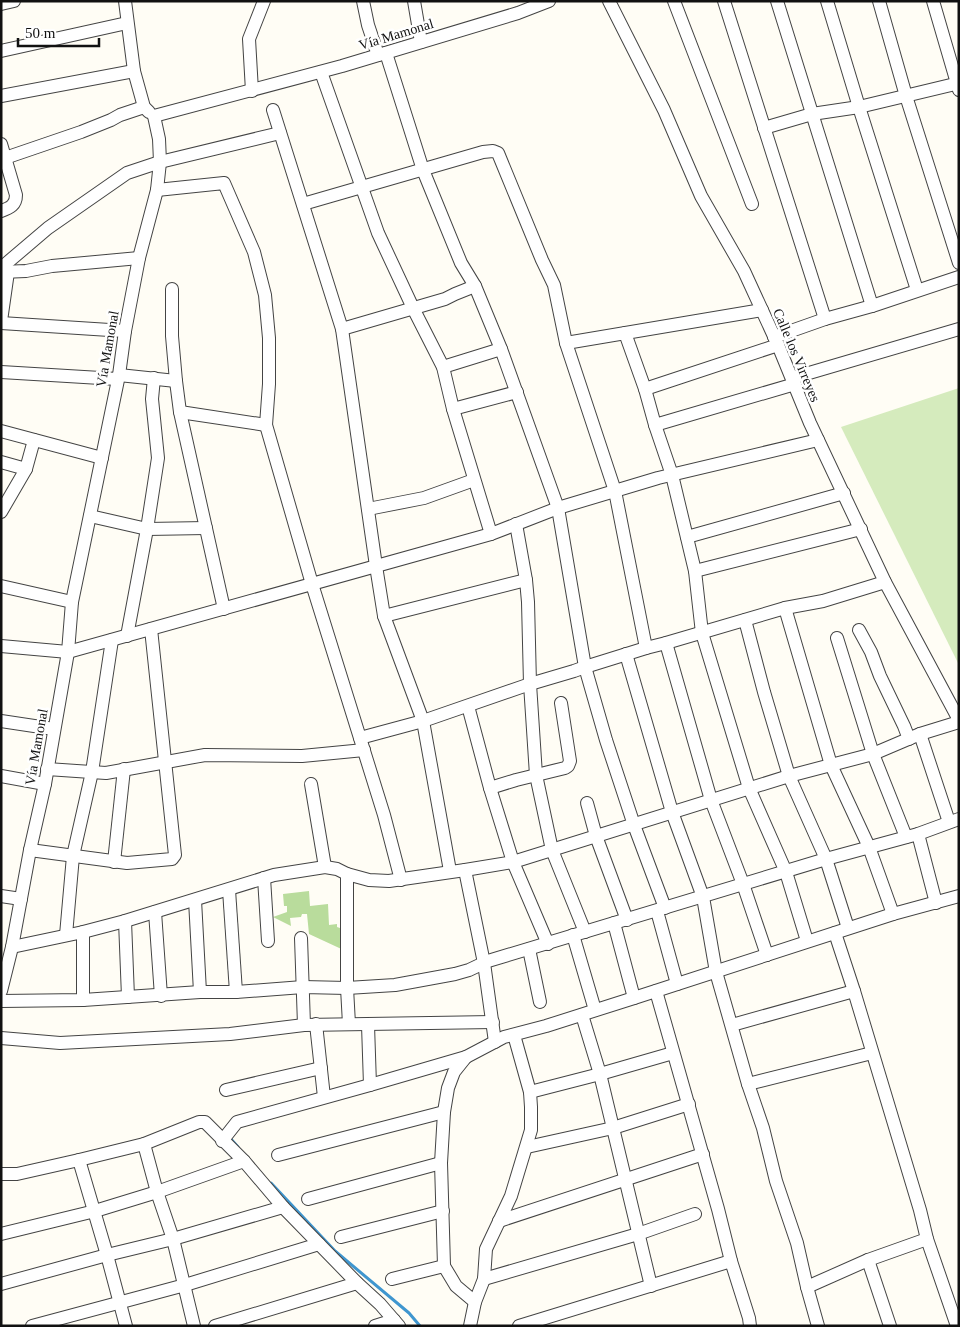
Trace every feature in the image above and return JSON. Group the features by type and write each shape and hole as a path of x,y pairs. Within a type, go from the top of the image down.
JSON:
{"street":[{"path":"1,4 14,1"},
{"path":"125,1 134,71 144,107 154,116"},
{"path":"252,91 249,39 264,1"},
{"path":"363,1 368,25 382,54 423,170 501,349 558,508 585,667 606,740 661,910 677,984"},
{"path":"414,1 421,42"},
{"name":"Vía Mamonal","path":"1,991 12,947 8,933 21,899 47,769 68,652 72,602 118,377 138,258 158,190 159,139 154,116 322,72 421,42 515,7 549,1"},
{"name":"Calle los Virreyes","path":"608,1 664,110 701,196 744,271 818,440 885,582 959,721"},
{"path":"674,1 752,204"},
{"path":"724,1 825,319"},
{"path":"777,1 872,306"},
{"path":"827,1 917,290"},
{"path":"879,1 906,96 959,263"},
{"path":"764,128 812,114 859,107 958,85 933,1"},
{"path":"1,51 127,23"},
{"path":"1,96 134,71"},
{"path":"322,72 378,233 443,366 452,409 491,534"},
{"path":"1,211 13,205 16,200 3,151 81,132 144,107"},
{"path":"273,110 342,329 384,616 423,721 450,872"},
{"path":"125,331 1,322 3,271 48,228 127,173 160,162 280,133"},
{"path":"303,204 483,152 493,151 498,153 554,285 566,343 615,491 646,648"},
{"path":"158,190 224,183 254,252 265,295 269,338 269,384 266,425 312,584 384,815 401,880"},
{"path":"3,271 26,271 52,266 138,258"},
{"path":"644,388 776,341 825,319 872,306 959,277"},
{"path":"342,329 445,299 475,286"},
{"path":"172,288 172,336 180,412 224,609"},
{"path":"566,343 762,310"},
{"path":"654,425 959,329"},
{"path":"624,333 672,475 695,571 702,632 749,788 786,872 807,941"},
{"path":"443,366 501,349"},
{"path":"1,372 154,378 176,381"},
{"path":"127,636 158,458 152,399 154,378"},
{"path":"452,409 516,392"},
{"path":"180,412 266,425"},
{"path":"1,431 102,458"},
{"path":"1,512 26,470 34,440"},
{"path":"1,646 68,652 491,534 558,508 615,491 672,475 818,440"},
{"path":"1,462 26,470"},
{"path":"368,509 424,498 474,480"},
{"path":"687,537 844,493"},
{"path":"90,516 147,529 206,528"},
{"path":"516,524 528,602 530,684 536,775 552,850 579,934 588,1012 600,1074 651,1286"},
{"path":"695,571 861,529"},
{"path":"384,616 526,580"},
{"path":"47,769 106,772 205,755 302,756 362,744 530,684 626,654 785,608 823,601 885,582"},
{"path":"1,586 72,602"},
{"path":"785,608 831,765 869,847 892,914"},
{"path":"745,620 789,776 826,859 848,928"},
{"path":"30,850 127,864 172,859 175,855 151,629"},
{"path":"1,1001 83,1000 303,987 347,988 395,985 455,974 529,949 954,821 914,737 904,726 880,676 871,652 858,630"},
{"path":"837,638 873,754 912,835 936,903"},
{"path":"66,935 73,856 92,772 112,640"},
{"path":"666,643 711,800 744,884 767,955"},
{"path":"626,654 672,812 703,897 716,972 776,1181 797,1243 818,1326"},
{"path":"490,788 568,766 570,761 561,703"},
{"path":"468,706 490,788 513,862 548,944"},
{"path":"1,721 54,730"},
{"path":"12,947 125,921 264,878 325,866 337,868 347,874 370,880 384,881 513,862 789,776 873,754 959,721"},
{"path":"114,862 124,769"},
{"path":"1,776 44,784"},
{"path":"311,784 325,866"},
{"path":"587,803 596,836 627,920"},
{"path":"465,870 484,963 495,1042"},
{"path":"347,874 347,988 349,1024"},
{"path":"264,878 268,941"},
{"path":"229,890 236,992"},
{"path":"1,896 21,899"},
{"path":"222,1141 237,1122 466,1057 514,1034 716,972 892,914 959,896"},
{"path":"195,900 200,992"},
{"path":"155,912 161,996"},
{"path":"125,921 128,997"},
{"path":"614,923 634,998"},
{"path":"83,932 83,1000"},
{"path":"835,932 954,1324"},
{"path":"301,938 303,987 321,1068 324,1097"},
{"path":"529,949 540,1002"},
{"path":"656,991 750,1326"},
{"path":"732,1025 854,991"},
{"path":"1,1038 60,1042 230,1034 310,1025 493,1022"},
{"path":"368,1025 370,1085"},
{"path":"470,1326 475,1302 484,1278 486,1249 511,1196 531,1130 530,1092 514,1034"},
{"path":"530,1092 673,1053"},
{"path":"748,1084 872,1053"},
{"path":"466,1057 454,1072 448,1088 444,1112 441,1163 444,1266 456,1286 475,1302"},
{"path":"226,1090 321,1068"},
{"path":"527,1147 613,1128 689,1104"},
{"path":"278,1155 444,1112"},
{"path":"1,1174 17,1174 144,1144 200,1122 205,1122 244,1162 283,1207 397,1323"},
{"path":"144,1144 157,1192 173,1239 194,1326"},
{"path":"499,1220 703,1154"},
{"path":"79,1160 95,1211 126,1326"},
{"path":"1,1234 95,1211 244,1162"},
{"path":"308,1199 441,1163"},
{"path":"1,1284 173,1239 283,1207"},
{"path":"341,1237 443,1211"},
{"path":"484,1278 638,1234 695,1214"},
{"path":"807,1287 868,1260 927,1239"},
{"path":"32,1326 319,1244"},
{"path":"868,1260 890,1326"},
{"path":"520,1326 731,1261"},
{"path":"392,1279 444,1266"},
{"path":"215,1326 357,1283"},
{"path":"375,1326 397,1323"}],"green space":[{"path":"959,388 959,665 841,427"},
{"path":"309,891 310,906 328,904 329,925 337,924 337,927 340,928 342,946 350,953 309,934 307,914 302,914 301,917 290,918 291,926 273,917 287,912 287,906 284,906 283,894"}],"waterway":[{"path":"230,1138 238,1147"},
{"path":"271,1183 335,1251 409,1313 420,1326"}]}
